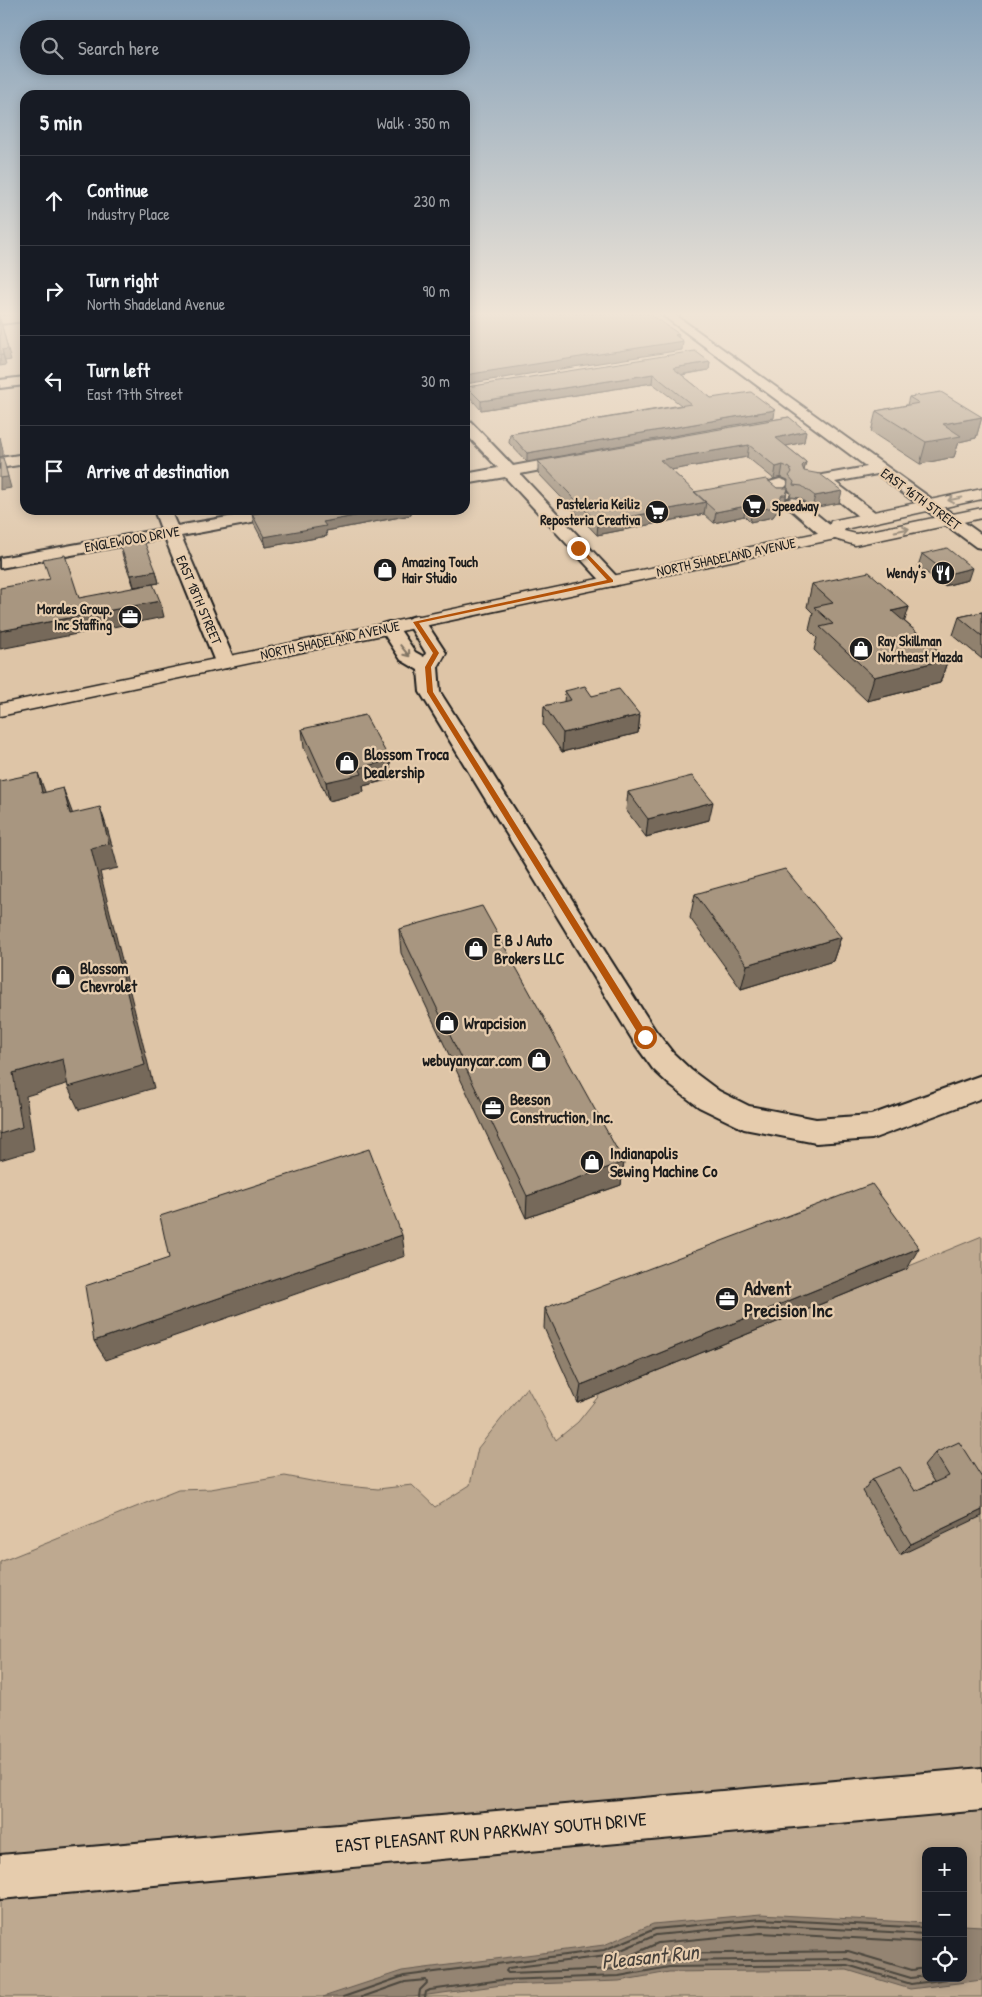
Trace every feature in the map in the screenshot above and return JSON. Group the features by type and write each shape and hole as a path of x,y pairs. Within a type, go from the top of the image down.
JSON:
{"main road":[{"name":"NORTH SHADELAND AVENUE","path":"833,534 837,525 982,494"},
{"name":"NORTH SHADELAND AVENUE","path":"0,710 833,534 855,540 982,513"}],"street":[{"name":"EAST 16TH STREET","path":"794,407 982,543"},
{"path":"790,421 809,418"},
{"path":"470,430 507,472 611,581"},
{"path":"470,478 585,458"},
{"path":"0,463 20,460"},
{"path":"870,517 816,479 879,469"},
{"path":"785,494 833,534"},
{"name":"EAST 18TH STREET","path":"164,515 225,662"},
{"name":"ENGLEWOOD DRIVE","path":"0,563 266,515"},
{"path":"416,622 436,653 428,667 430,692 645,1037 663,1061 681,1078 709,1099 744,1117 816,1131 872,1127 982,1086"},
{"path":"389,628 408,656 428,667"},
{"name":"EAST PLEASANT RUN PARKWAY SOUTH DRIVE","path":"0,1877 982,1789"}],"shaded area":[{"path":"982,1236 982,1997 0,1997 0,1562 178,1490 211,1489 285,1476 327,1484 378,1489 412,1485 435,1507 470,1485 478,1448 527,1387 556,1440 578,1422 601,1393"}],"water":[{"name":"Pleasant Run","path":"761,1914 922,1923 922,1982 966,1982 910,1989 847,1970 669,1972 619,1981 502,1985 413,1997 323,1997 402,1971 604,1945 653,1924"},
{"name":"Pleasant Run","path":"967,1925 982,1926 982,1980 967,1982"}],"building":[{"path":"672,407 771,407 775,410 527,453 510,434"},
{"path":"896,407 966,407 982,417 943,424 961,436 926,442 876,411"},
{"path":"789,417 806,431 776,438 806,462 802,466 804,471 820,474 842,491 815,496 802,486 793,485 794,482 789,476 792,472 790,468 783,465 776,467 749,445 660,460 706,502 598,523 538,461"},
{"path":"0,458 3,458 8,477 0,478"},
{"path":"766,479 777,488 788,488 786,495 782,495 775,507 752,511 746,506 716,512 694,492"},
{"path":"253,515 360,515 323,522 326,526 264,537"},
{"path":"144,541 156,571 131,575 120,545"},
{"path":"947,548 972,568 948,574 922,554"},
{"path":"65,555 79,598 153,584 160,601 0,631 0,588 50,579 43,559"},
{"path":"869,572 909,607 892,611 948,659 874,677 820,627 833,624 814,607 833,603 812,584"},
{"path":"982,612 982,636 959,617"},
{"path":"585,686 592,696 619,689 640,715 563,733 544,706 571,700 565,691"},
{"name":"Blossom Troca Dealership","path":"365,715 390,760 359,768 362,774 326,782 302,729"},
{"name":"Blossom Chevrolet","path":"38,773 42,793 63,788 70,814 100,807 109,844 91,848 145,1065 68,1087 63,1059 13,1073 22,1127 0,1134 0,781"},
{"path":"692,776 713,802 648,819 628,792"},
{"path":"785,869 841,937 747,965 695,894"},
{"path":"482,906 624,1162 527,1196 399,929"},
{"path":"369,1149 402,1235 94,1341 85,1286 169,1258 160,1216"},
{"name":"Advent Precision Inc","path":"872,1184 919,1248 581,1385 545,1308"},
{"path":"959,1442 982,1478 982,1510 911,1544 872,1479 900,1467 915,1491 949,1476 935,1453"}],"place":[{"name":"Speedway","path":"754,506"},
{"name":"Pasteleria Keiliz Reposteria Creativa","path":"657,512"},
{"name":"Amazing Touch Hair Studio","path":"385,570"},
{"name":"Wendy's","path":"943,573"},
{"name":"Morales Group, Inc Staffing","path":"130,617"},
{"name":"Ray Skillman Northeast Mazda","path":"861,649"},
{"name":"Blossom Troca Dealership","path":"347,763"},
{"name":"E B J Auto Brokers LLC","path":"476,949"},
{"name":"Blossom Chevrolet","path":"63,977"},
{"name":"Wrapcision","path":"447,1023"},
{"name":"webuyanycar.com","path":"539,1060"},
{"name":"Beeson Construction, Inc.","path":"493,1108"},
{"name":"Indianapolis Sewing Machine Co","path":"592,1162"},
{"name":"Advent Precision Inc","path":"727,1299"}],"route":[{"path":"578,548 611,581 416,622 436,653 428,667 430,692 645,1037"}]}
